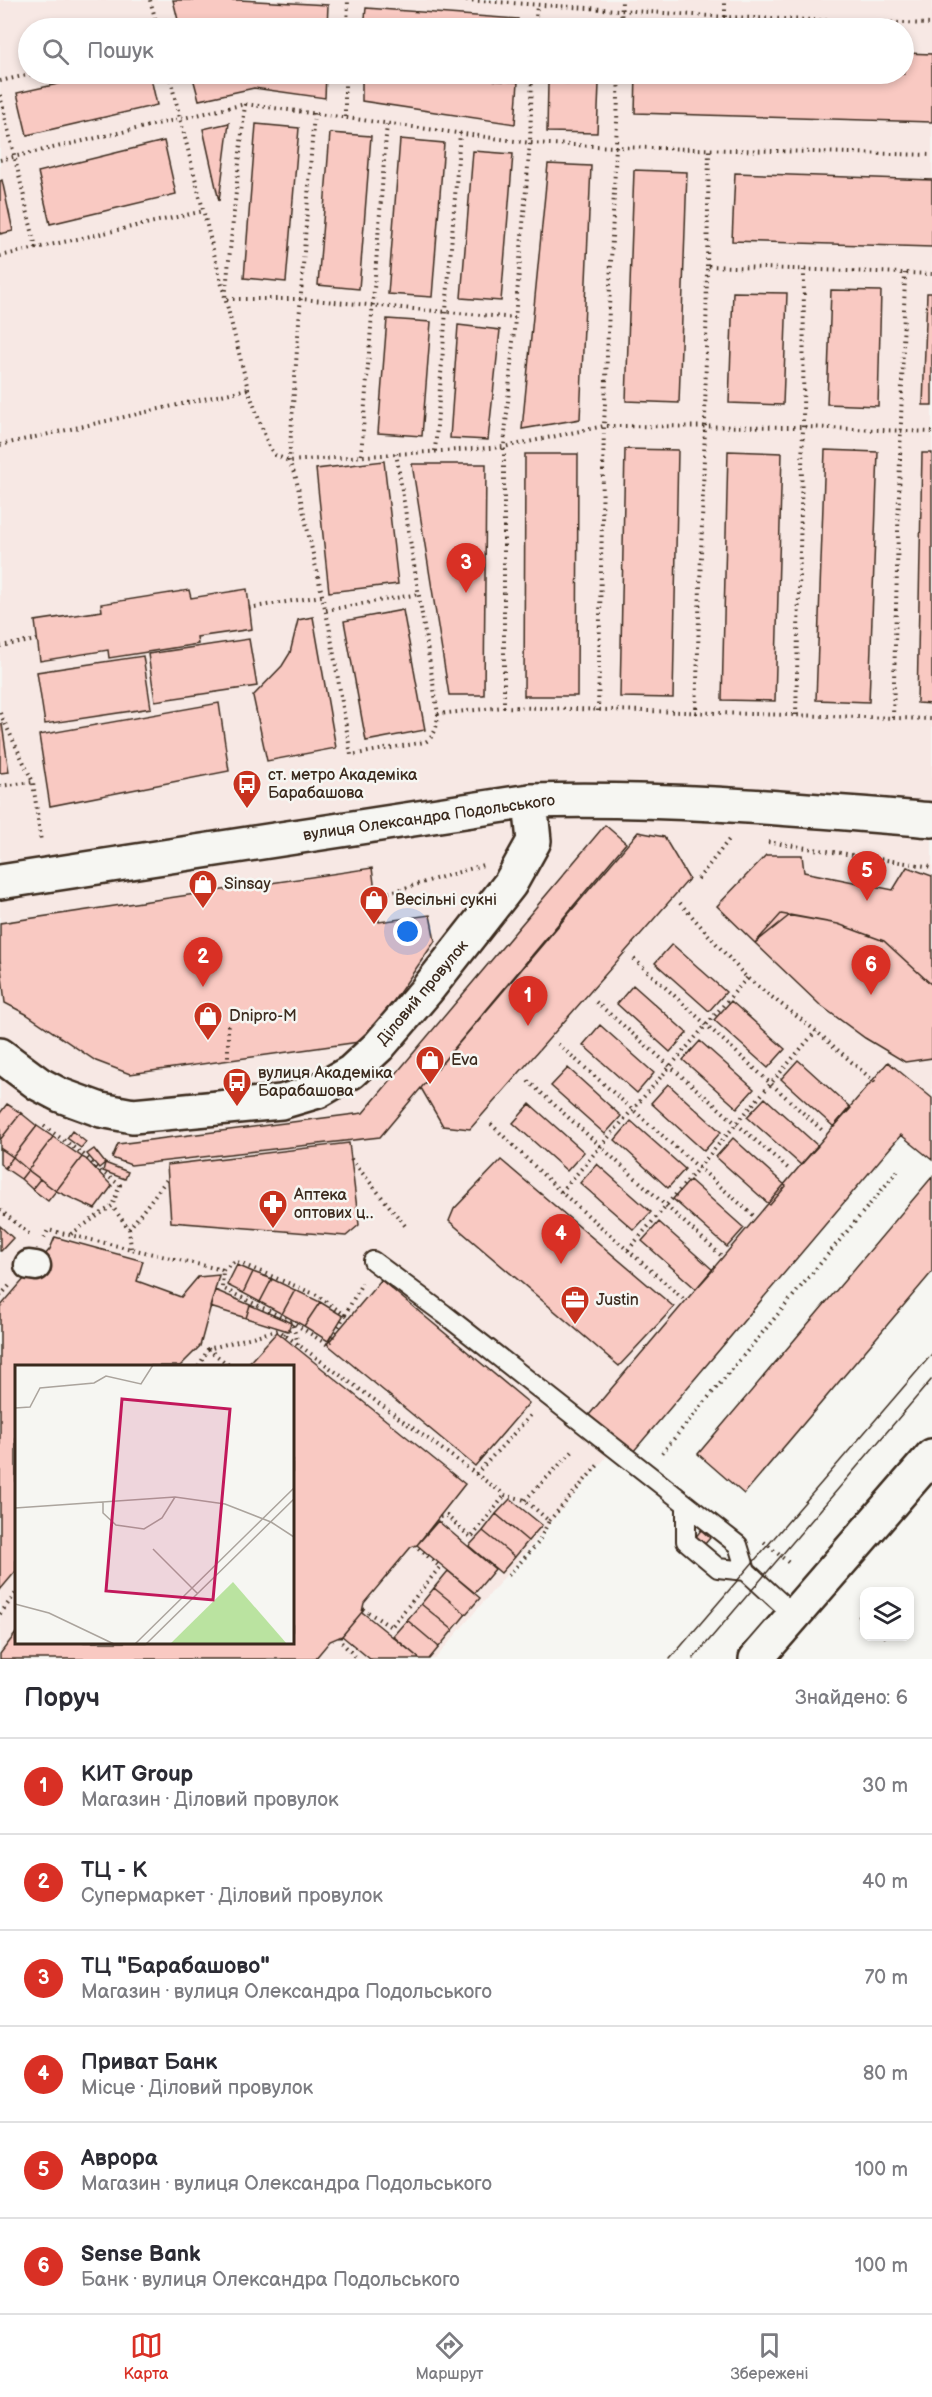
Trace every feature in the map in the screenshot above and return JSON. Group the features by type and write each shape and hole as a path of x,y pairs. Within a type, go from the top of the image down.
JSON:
{"street":[{"name":"вулиця Олександра Подольського","path":"0,882 530,801 592,799 733,804 932,820"},
{"path":"530,801 534,841 530,852"},
{"name":"Діловий провулок","path":"0,1055 39,1084 60,1095 100,1110 133,1116 281,1102 318,1091 351,1072 379,1046 487,915 530,852"},
{"path":"756,1659 932,1456"}],"lane":[{"path":"373,1261 738,1545 746,1571 795,1615"},
{"path":"686,1505 686,1541 718,1568 746,1571"}],"path":[{"path":"150,0 155,18"},
{"path":"347,18 348,0"},
{"path":"466,0 777,18"},
{"path":"622,0 622,18"},
{"path":"725,0 725,16"},
{"path":"536,18 537,5"},
{"path":"914,23 932,24"},
{"path":"0,81 18,77"},
{"path":"172,84 248,389 269,447 275,455 289,461 504,447 604,426 803,427 932,432"},
{"path":"345,84 345,117"},
{"path":"504,707 504,447 530,143 532,84"},
{"path":"598,711 604,426 619,84"},
{"path":"0,95 36,248"},
{"path":"225,300 244,104"},
{"path":"0,160 244,104 530,143 709,150 932,154"},
{"path":"314,113 289,461 296,478 326,610 351,755 425,742 432,738 438,714 396,453"},
{"path":"361,455 387,123"},
{"path":"435,451 460,133"},
{"path":"696,714 705,426 709,150"},
{"path":"0,256 204,210"},
{"path":"707,266 932,274"},
{"path":"796,715 803,427 804,270"},
{"path":"893,718 905,273"},
{"path":"225,300 301,299 515,318"},
{"path":"0,445 248,389"},
{"path":"326,610 419,594"},
{"path":"249,608 322,596"},
{"path":"0,645 38,640"},
{"path":"438,714 504,707 932,719"},
{"path":"0,713 33,782 46,875"},
{"path":"0,786 33,782"},
{"path":"698,879 734,833"},
{"path":"763,841 805,850 932,867"},
{"path":"376,896 530,852"},
{"path":"680,903 747,978 816,1031 877,1084"},
{"path":"634,959 823,1131"},
{"path":"561,1192 747,978"},
{"path":"596,1002 791,1171"},
{"path":"228,1025 228,1060"},
{"path":"628,1250 816,1031"},
{"path":"558,1044 754,1216"},
{"path":"528,1081 724,1258"},
{"path":"38,1122 84,1155 99,1170 120,1185 112,1206 70,1235"},
{"path":"491,1124 561,1192 686,1301"},
{"path":"351,1159 407,1228"},
{"path":"659,1456 900,1168"},
{"path":"129,1230 168,1178"},
{"path":"112,1206 129,1230 131,1249"},
{"path":"0,1210 33,1237"},
{"path":"48,1230 223,1270 235,1261 317,1295 345,1315"},
{"path":"223,1270 222,1287 292,1323 328,1345 373,1261"},
{"path":"285,1335 292,1323"},
{"path":"292,1323 298,1344"},
{"path":"200,1365 208,1349 278,1330 505,1495 525,1500 549,1521"},
{"path":"208,1349 229,1365"},
{"path":"476,1474 548,1396"},
{"path":"525,1500 592,1431"},
{"path":"506,1578 538,1543 549,1521 613,1448"},
{"path":"440,1517 447,1516 471,1538 505,1495"},
{"path":"363,1610 391,1627 440,1567 416,1546"},
{"path":"0,1614 15,1594"},
{"path":"340,1637 340,1641 358,1659"}],"shaded area":[{"path":"0,0 932,0 932,1135 899,1112 435,1659 0,1659"}],"building":[{"path":"173,0 239,0 328,5 327,18 178,18"},
{"path":"366,8 504,18 365,18"},
{"path":"914,53 932,54 932,122 635,113 636,84 914,84"},
{"path":"58,84 152,84 157,105 27,135 17,93"},
{"path":"195,84 326,84 325,98 254,88 199,100"},
{"path":"362,84 518,84 515,124 362,101"},
{"path":"548,84 599,84 597,133 547,132"},
{"path":"229,123 219,201 203,129"},
{"path":"256,124 299,128 286,282 244,278"},
{"path":"330,133 371,136 359,289 318,285"},
{"path":"400,139 444,143 432,297 388,294"},
{"path":"164,141 176,194 50,224 38,172"},
{"path":"473,151 513,154 501,301 461,298"},
{"path":"548,164 591,166 580,419 522,429"},
{"path":"634,170 687,172 679,403 626,401"},
{"path":"735,173 932,180 932,247 732,241"},
{"path":"2,180 13,231 0,234 0,181"},
{"path":"831,290 881,291 878,406 827,404"},
{"path":"733,292 787,293 783,405 729,403"},
{"path":"927,293 932,293 932,405 923,405"},
{"path":"387,319 431,322 422,436 378,433"},
{"path":"458,325 500,330 488,440 450,438"},
{"path":"625,449 678,450 673,698 620,697"},
{"path":"825,450 878,452 869,702 816,700"},
{"path":"728,451 782,453 775,701 722,700"},
{"path":"922,453 932,453 932,704 917,703"},
{"path":"525,454 578,454 577,696 524,696"},
{"path":"384,461 398,584 329,592 316,469"},
{"path":"412,464 486,464 484,695 449,695"},
{"path":"247,589 252,629 197,637 198,644 109,658 108,650 40,661 35,621 102,611 101,604 189,590 191,598"},
{"path":"403,610 425,730 366,741 344,621"},
{"path":"313,617 336,748 267,761 253,696 282,666 290,653 298,620"},
{"path":"249,639 257,686 155,701 148,654"},
{"path":"143,656 151,708 45,724 37,672"},
{"path":"219,703 229,771 50,806 39,735"},
{"path":"0,724 2,724 9,772 0,773"},
{"path":"605,825 626,843 380,1137 131,1165 112,1158 118,1144 363,1113"},
{"path":"638,832 664,837 689,879 470,1129 443,1126 421,1088"},
{"path":"766,855 802,855 804,872 893,890 907,867 932,876 932,985 884,941 838,924 790,915 755,943 717,906"},
{"path":"372,868 379,922 430,915 435,941 366,1041 130,1074 96,1061 26,1014 5,1003 0,959 0,923"},
{"path":"781,914 838,924 884,941 932,985 932,1058 905,1062 865,1038 820,1005 755,943"},
{"path":"672,944 726,992 709,1011 655,963"},
{"path":"633,985 687,1033 670,1052 617,1004"},
{"path":"731,1001 785,1049 768,1068 714,1020"},
{"path":"600,1025 654,1073 637,1093 583,1045"},
{"path":"700,1041 754,1089 737,1108 683,1060"},
{"path":"798,1060 851,1108 834,1127 781,1079"},
{"path":"888,1062 932,1098 932,1160 901,1135 633,1452 589,1415"},
{"path":"568,1068 621,1116 605,1134 551,1086"},
{"path":"668,1084 721,1132 704,1151 651,1103"},
{"path":"765,1098 818,1146 801,1165 747,1117"},
{"path":"7,1104 21,1113 0,1140 0,1113"},
{"path":"530,1104 584,1152 567,1171 513,1123"},
{"path":"21,1113 37,1126 13,1157 0,1148 0,1140"},
{"path":"631,1121 685,1169 668,1188 615,1140"},
{"path":"37,1126 53,1137 28,1170 13,1157"},
{"path":"72,1131 86,1142 81,1148 67,1138"},
{"path":"53,1137 82,1157 56,1191 28,1170"},
{"path":"733,1138 786,1186 770,1205 716,1157"},
{"path":"349,1143 359,1225 346,1236 171,1222 167,1165"},
{"path":"0,1148 13,1157 5,1168 0,1164"},
{"path":"94,1149 105,1163 99,1168 87,1154"},
{"path":"13,1157 28,1170 21,1179 5,1168"},
{"path":"82,1157 112,1186 95,1209 56,1191"},
{"path":"501,1160 674,1307 619,1366 449,1221 454,1209"},
{"path":"105,1163 128,1172 125,1179 103,1171"},
{"path":"597,1164 651,1212 634,1230 580,1183"},
{"path":"28,1170 40,1179 32,1189 21,1179"},
{"path":"932,1177 932,1272 744,1494 698,1454"},
{"path":"40,1179 56,1191 48,1201 32,1189"},
{"path":"690,1180 744,1228 727,1247 673,1199"},
{"path":"659,1222 713,1270 696,1289 642,1241"},
{"path":"0,1226 13,1238 1,1251 0,1251"},
{"path":"55,1237 143,1261 137,1281 181,1297 198,1277 219,1275 200,1346 181,1365 15,1365 15,1572 0,1590 0,1307 50,1249"},
{"path":"237,1265 253,1272 243,1293 227,1285"},
{"path":"253,1272 272,1279 260,1302 243,1293"},
{"path":"272,1279 295,1290 282,1314 260,1302"},
{"path":"381,1280 529,1403 475,1466 327,1344"},
{"path":"215,1290 250,1305 246,1318 210,1307"},
{"path":"295,1290 320,1302 304,1326 282,1314"},
{"path":"320,1302 343,1316 328,1341 304,1326"},
{"path":"250,1305 291,1323 288,1331 246,1318"},
{"path":"277,1332 465,1484 417,1545 411,1547 364,1603 362,1612 342,1636 330,1641 315,1659 0,1659 0,1654 15,1634 15,1644 294,1644 294,1365 247,1365"},
{"path":"510,1499 542,1525 528,1541 496,1514"},
{"path":"496,1514 528,1541 515,1557 483,1531"},
{"path":"438,1521 495,1569 475,1593 417,1545"},
{"path":"701,1530 710,1538 704,1545 695,1538"},
{"path":"483,1531 515,1557 501,1573 469,1546"},
{"path":"448,1571 480,1598 466,1614 434,1588"},
{"path":"434,1588 466,1614 453,1630 421,1604"},
{"path":"421,1604 453,1630 439,1647 407,1620"},
{"path":"362,1612 420,1659 370,1659 342,1636"},
{"path":"407,1620 439,1647 429,1659 420,1659 393,1636"}],"tram line":[{"path":"670,1659 932,1354"},
{"path":"693,1659 932,1379"}],"place":[{"name":"ТЦ \"Барабашово\"","path":"466,593"},
{"name":"ст. метро Академіка Барабашова","path":"247,810"},
{"name":"Аврора","path":"867,901"},
{"name":"Sinsay","path":"203,910"},
{"name":"Весільні сукні","path":"374,926"},
{"name":"ТЦ - К","path":"203,987"},
{"name":"Sense Bank","path":"871,995"},
{"name":"КИТ Group","path":"528,1026"},
{"name":"Dnipro-M","path":"208,1042"},
{"name":"Eva","path":"430,1086"},
{"name":"вулиця Академіка Барабашова","path":"237,1108"},
{"name":"Аптека оптових ц‥","path":"273,1230"},
{"name":"Приват Банк","path":"561,1264"},
{"name":"Justin","path":"575,1326"}]}
